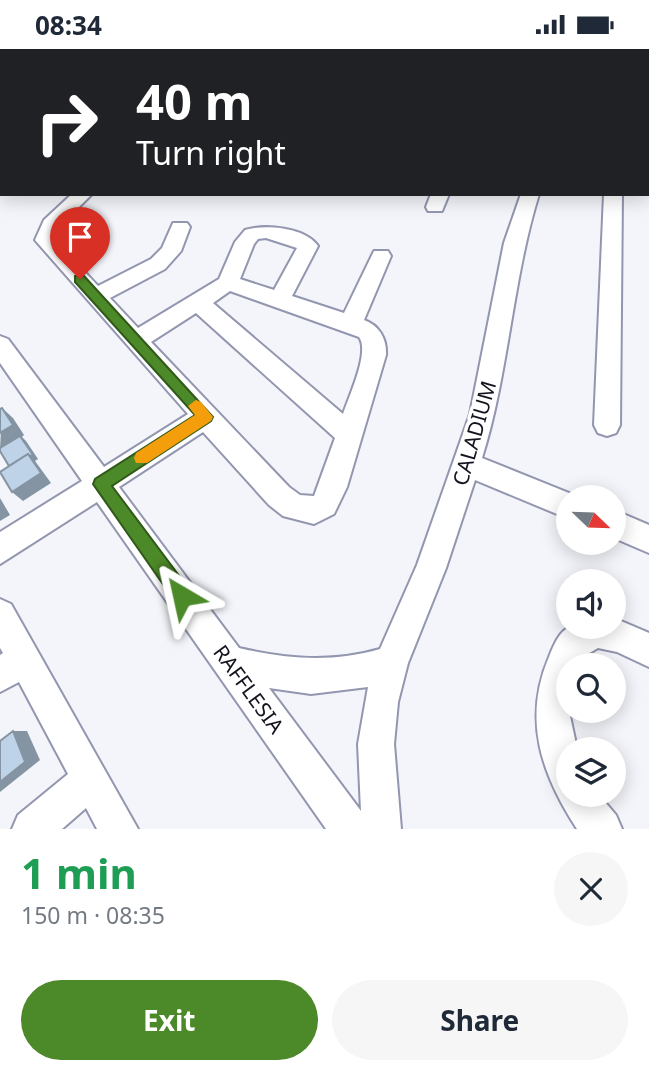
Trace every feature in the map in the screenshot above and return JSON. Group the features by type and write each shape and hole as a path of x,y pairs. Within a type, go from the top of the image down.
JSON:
{"street":[{"path":"81,196 51,224 45,240 279,496 293,507 314,511 324,505 333,487 375,351 372,335 351,323 228,283"},
{"name":"CALADIUM","path":"380,829 376,744 391,663 430,568 467,464 491,379 514,243 529,196"},
{"path":"607,425 613,196"},
{"path":"96,296 158,264 171,251 180,227"},
{"path":"136,340 228,283 245,242 252,234 266,232 301,241 308,249 279,300"},
{"path":"351,323 381,256"},
{"path":"198,302 350,435"},
{"name":"RAFFLESIA","path":"0,345 350,829"},
{"path":"0,549 205,417"},
{"path":"467,464 556,501"},
{"path":"626,529 649,539"},
{"path":"0,615 12,666 91,779 118,829"},
{"path":"556,740 553,731 554,695 563,663 573,642 595,631 618,636 649,650"},
{"path":"231,663 268,672 328,678 358,674 391,663"},
{"path":"32,829 91,779"},
{"path":"586,807 602,829"}],"building":[{"path":"2,408 13,425 0,433 0,409"},
{"path":"20,436 33,455 28,454 9,466 0,448"},
{"path":"28,454 41,473 12,492 0,472"},
{"path":"13,731 25,762 0,782 0,741"}],"slow traffic":[{"path":"142,458 205,417 196,406"}],"route":[{"path":"80,279 205,417 101,484 182,596"}]}
